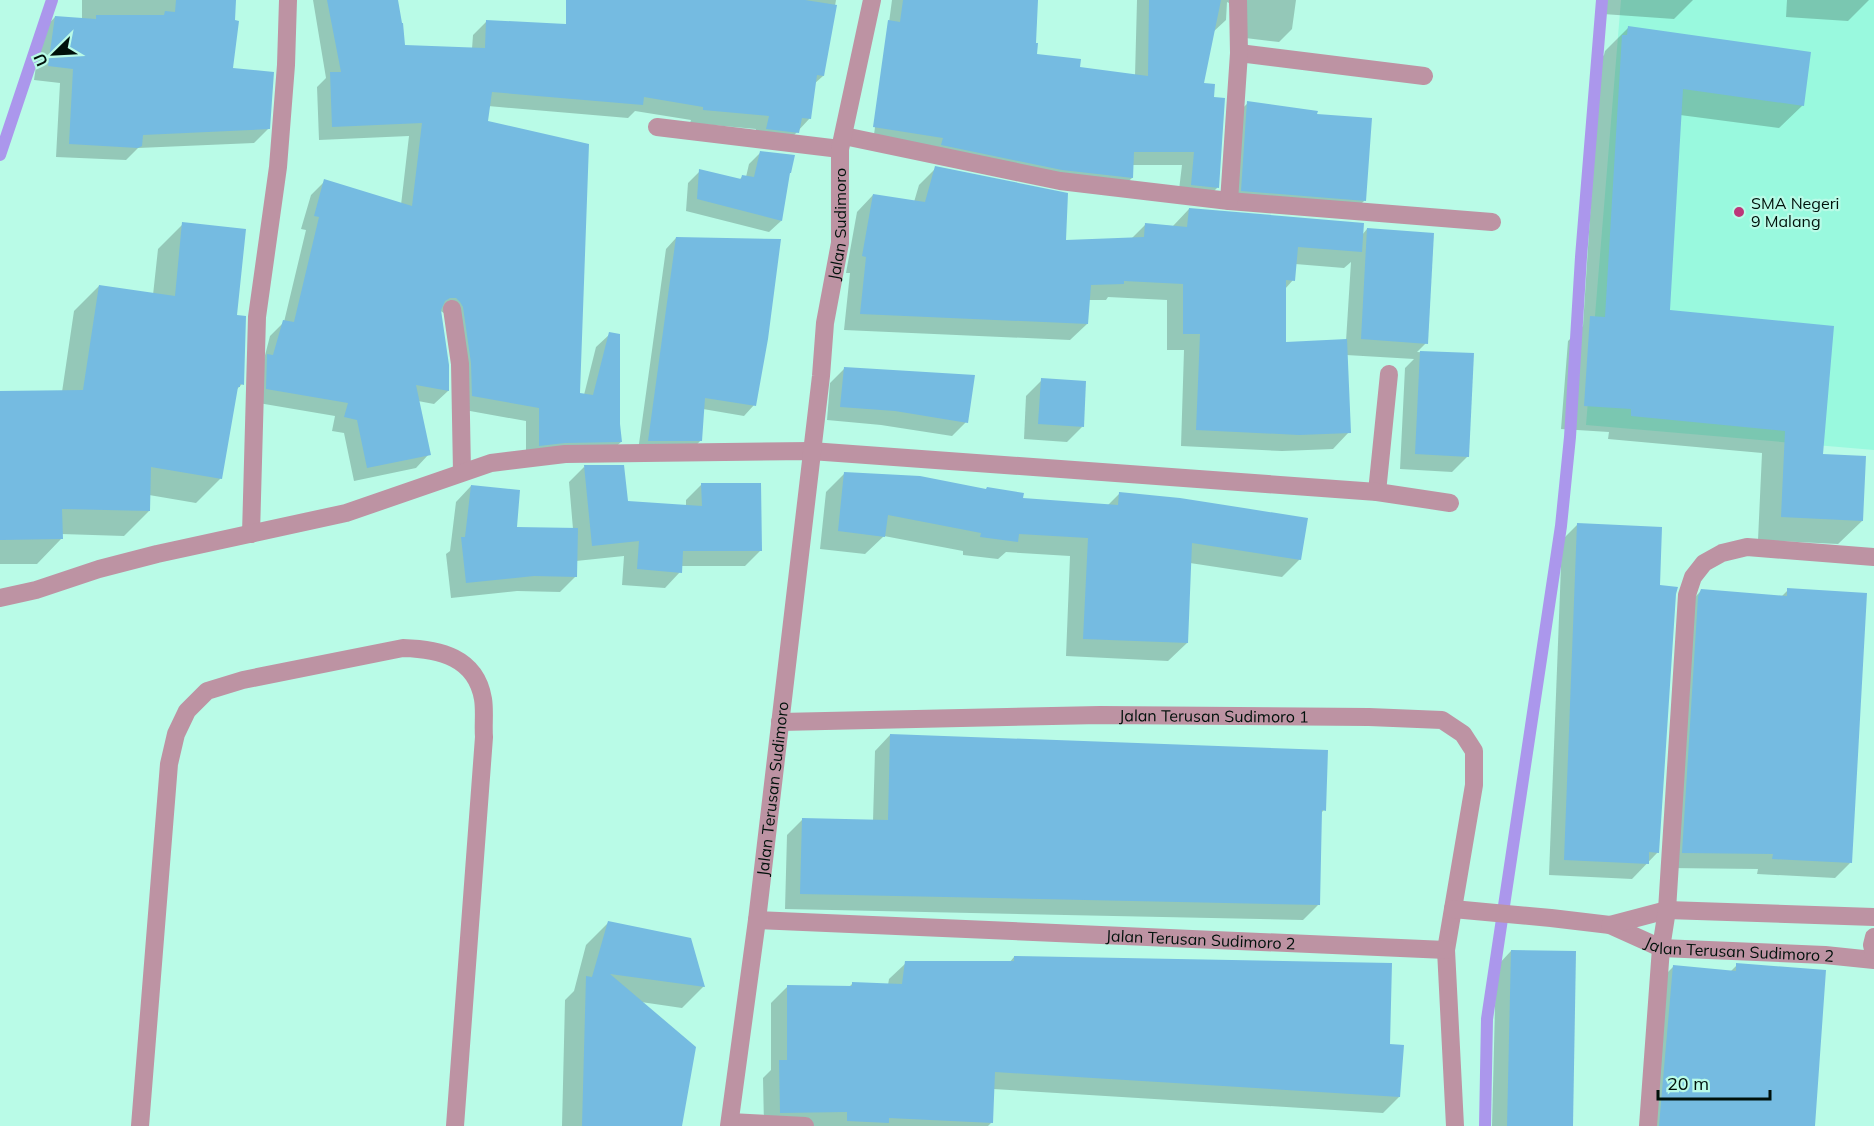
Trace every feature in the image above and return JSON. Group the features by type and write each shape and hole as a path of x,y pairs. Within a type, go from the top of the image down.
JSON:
{"street":[{"path":"251,534 257,317 278,167 286,65 288,0"},
{"name":"Jalan Sudimoro","path":"811,451 825,323 840,243 842,142 872,0"},
{"path":"1229,201 1239,53 1238,0"},
{"path":"1239,53 1425,76"},
{"path":"657,127 842,142 1060,181 1229,201 1492,222"},
{"path":"452,309 460,364 462,472"},
{"path":"1377,492 1389,374"},
{"path":"0,598 36,590 99,569 157,554 346,513 499,461 565,454 811,451 1377,492 1450,503"},
{"name":"Jalan Terusan Sudimoro","path":"730,1124 757,920 811,451"},
{"path":"1648,1126 1661,948 1666,910 1687,595 1693,577 1704,562 1722,553 1747,547 1874,557"},
{"path":"140,1126 169,764 176,734 187,711 207,691 243,680 403,648 426,649 446,654 465,663 476,680 483,698 484,737 455,1126"},
{"name":"Jalan Terusan Sudimoro 1","path":"780,722 1100,715 1369,717 1442,720 1463,734 1474,751 1474,785 1453,909"},
{"path":"1453,909 1446,950 1455,1126"},
{"name":"Jalan Terusan Sudimoro 2","path":"1453,909 1611,925 1661,948 1825,955 1874,960"},
{"name":"Jalan Terusan Sudimoro 2","path":"1611,925 1666,910 1874,917"},
{"name":"Jalan Terusan Sudimoro 2","path":"757,920 1446,950"},
{"path":"1874,937 1874,954"},
{"path":"730,1124 805,1126"}],"shaded area":[{"name":"SMA Negeri 9 Malang","path":"1621,0 1874,0 1874,450 1586,425"}],"building":[{"path":"176,0 236,0 235,20 239,21 233,68 274,72 270,129 143,135 142,146 138,148 69,144 73,69 48,66 55,16 96,19 96,15 164,15 165,11 175,12"},
{"path":"327,0 398,0 405,45 485,48 486,20 566,24 566,0 805,0 837,5 824,76 817,75 811,119 802,118 799,133 766,129 769,116 703,110 703,107 644,97 643,105 492,92 488,121 589,144 580,393 593,395 609,332 620,334 622,442 539,446 539,408 472,396 471,363 463,307 456,298 445,301 441,310 449,365 449,391 416,385 431,455 367,468 357,420 344,417 348,403 266,389 267,354 273,355 283,320 294,322 319,217 314,216 324,179 412,206 422,123 332,127 330,72 341,72"},
{"path":"903,0 1038,0 1037,54 1081,59 1080,67 1148,76 1149,0 1221,0 1204,83 1215,84 1214,97 1225,98 1219,188 1191,185 1194,152 1134,152 1133,178 1062,170 941,145 943,138 873,127 888,20 900,22"},
{"path":"1628,26 1811,52 1804,106 1683,89 1670,310 1834,326 1823,454 1866,456 1863,521 1781,517 1785,431 1631,416 1631,409 1584,406 1590,316 1605,317 1622,35 1627,35"},
{"path":"1247,101 1318,111 1317,114 1372,118 1366,201 1241,191"},
{"path":"760,151 795,155 782,221 697,199 699,169 741,179 742,175 754,177"},
{"path":"935,166 1068,193 1066,240 1144,237 1145,223 1187,227 1189,208 1364,223 1362,252 1298,247 1295,281 1286,280 1286,342 1347,339 1351,433 1299,435 1196,430 1200,334 1183,334 1183,284 1124,281 1124,284 1091,285 1088,324 860,314 866,257 862,256 873,194 925,202"},
{"path":"182,222 246,229 237,315 246,316 244,385 240,384 238,387 222,479 151,467 150,511 62,509 63,539 0,540 0,391 83,390 99,285 175,296"},
{"path":"1367,228 1434,233 1428,344 1361,339"},
{"path":"676,237 781,239 768,339 756,406 705,398 702,441 648,441"},
{"path":"1420,351 1474,353 1469,457 1415,454"},
{"path":"844,367 975,375 968,423 895,411 840,407"},
{"path":"1041,378 1086,381 1084,427 1038,424"},
{"path":"584,465 624,465 628,501 702,506 701,483 761,483 762,551 683,551 682,573 637,569 639,541 592,546"},
{"path":"844,472 920,476 986,489 987,487 1024,493 1023,498 1118,505 1119,492 1180,498 1308,518 1301,560 1192,543 1188,643 1083,639 1088,538 1019,534 1018,542 980,537 981,533 888,515 885,537 838,531"},
{"path":"471,485 520,490 517,527 578,528 577,577 534,576 466,583 461,537 465,537"},
{"path":"1577,523 1662,527 1660,585 1678,587 1659,853 1649,852 1649,864 1564,860"},
{"path":"1787,588 1867,593 1852,863 1772,859 1773,854 1682,853 1698,597 1701,589 1787,596"},
{"path":"890,734 1328,750 1326,811 1322,810 1320,905 800,894 802,818 888,820"},
{"path":"608,921 691,938 705,987 610,974 696,1047 682,1126 582,1126 586,976 592,977"},
{"path":"1511,950 1576,951 1573,1126 1507,1126"},
{"path":"1014,956 1392,963 1390,1044 1404,1045 1400,1097 995,1072 993,1123 889,1118 889,1123 847,1121 847,1112 780,1113 779,1060 787,1060 787,985 852,986 852,982 902,984 905,961 1014,961"},
{"path":"1736,963 1826,970 1815,1126 1659,1126 1673,965 1736,971"}],"waterway":[{"path":"0,155 52,0"},
{"path":"1485,1126 1487,1019 1561,526 1570,437 1581,257 1602,0"}],"place":[{"name":"SMA Negeri 9 Malang","path":"1739,212"}]}
